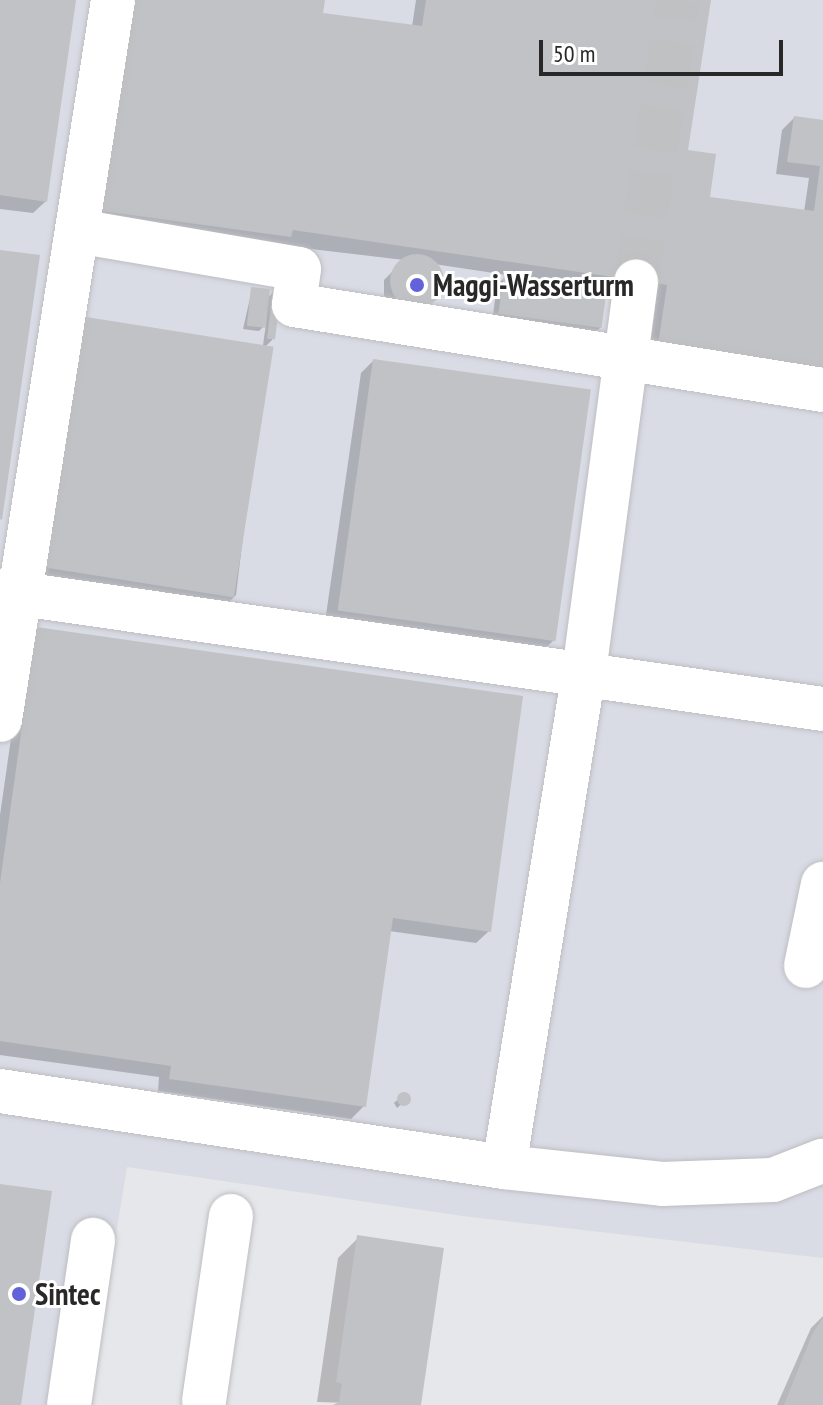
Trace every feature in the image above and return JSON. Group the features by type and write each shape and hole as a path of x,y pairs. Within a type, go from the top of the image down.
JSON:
{"lane":[{"path":"0,720 10,592 77,231 113,0"},
{"path":"77,231 299,269 294,305 624,361 823,390"},
{"path":"504,1167 584,672 636,281"},
{"path":"10,592 584,672 823,709"},
{"path":"806,966 823,884"},
{"path":"0,1091 504,1167 662,1184 773,1180 822,1161"},
{"path":"209,1404 231,1216"},
{"path":"69,1405 93,1240"}],"shaded area":[{"path":"0,0 823,0 823,1258 463,1216 127,1167 88,1405 0,1405"}],"building":[{"path":"0,0 76,0 47,202 0,195"},
{"path":"125,0 325,0 323,13 422,26 426,0 711,0 688,150 716,154 710,197 814,211 820,166 787,162 794,116 823,120 823,368 658,345 667,285 293,230 291,237 95,210"},
{"path":"0,250 40,255 2,520 0,519"},
{"name":"Maggi-Wasserturm","path":"417,254 436,262 444,281 436,300 417,308 398,300 390,281 398,262"},
{"path":"504,274 607,288 601,328 498,314"},
{"path":"251,287 270,289 266,328 247,326"},
{"path":"273,290 281,291 275,340 267,339"},
{"path":"80,316 274,347 234,598 40,567"},
{"path":"373,359 591,390 556,641 338,611"},
{"path":"36,627 523,696 491,932 393,918 366,1107 169,1079 171,1066 0,1041 0,883"},
{"path":"404,1092 411,1099 404,1106 397,1099"},
{"name":"Sintec","path":"0,1184 52,1191 21,1405 0,1405"},
{"path":"357,1235 444,1248 421,1405 333,1405 339,1402 342,1384 336,1382"},
{"path":"823,1317 823,1405 784,1405 812,1335"}],"tunnel":[{"path":"636,281 678,0"}],"place":[{"name":"Maggi-Wasserturm","path":"417,285"},
{"name":"Sintec","path":"19,1294"}]}
